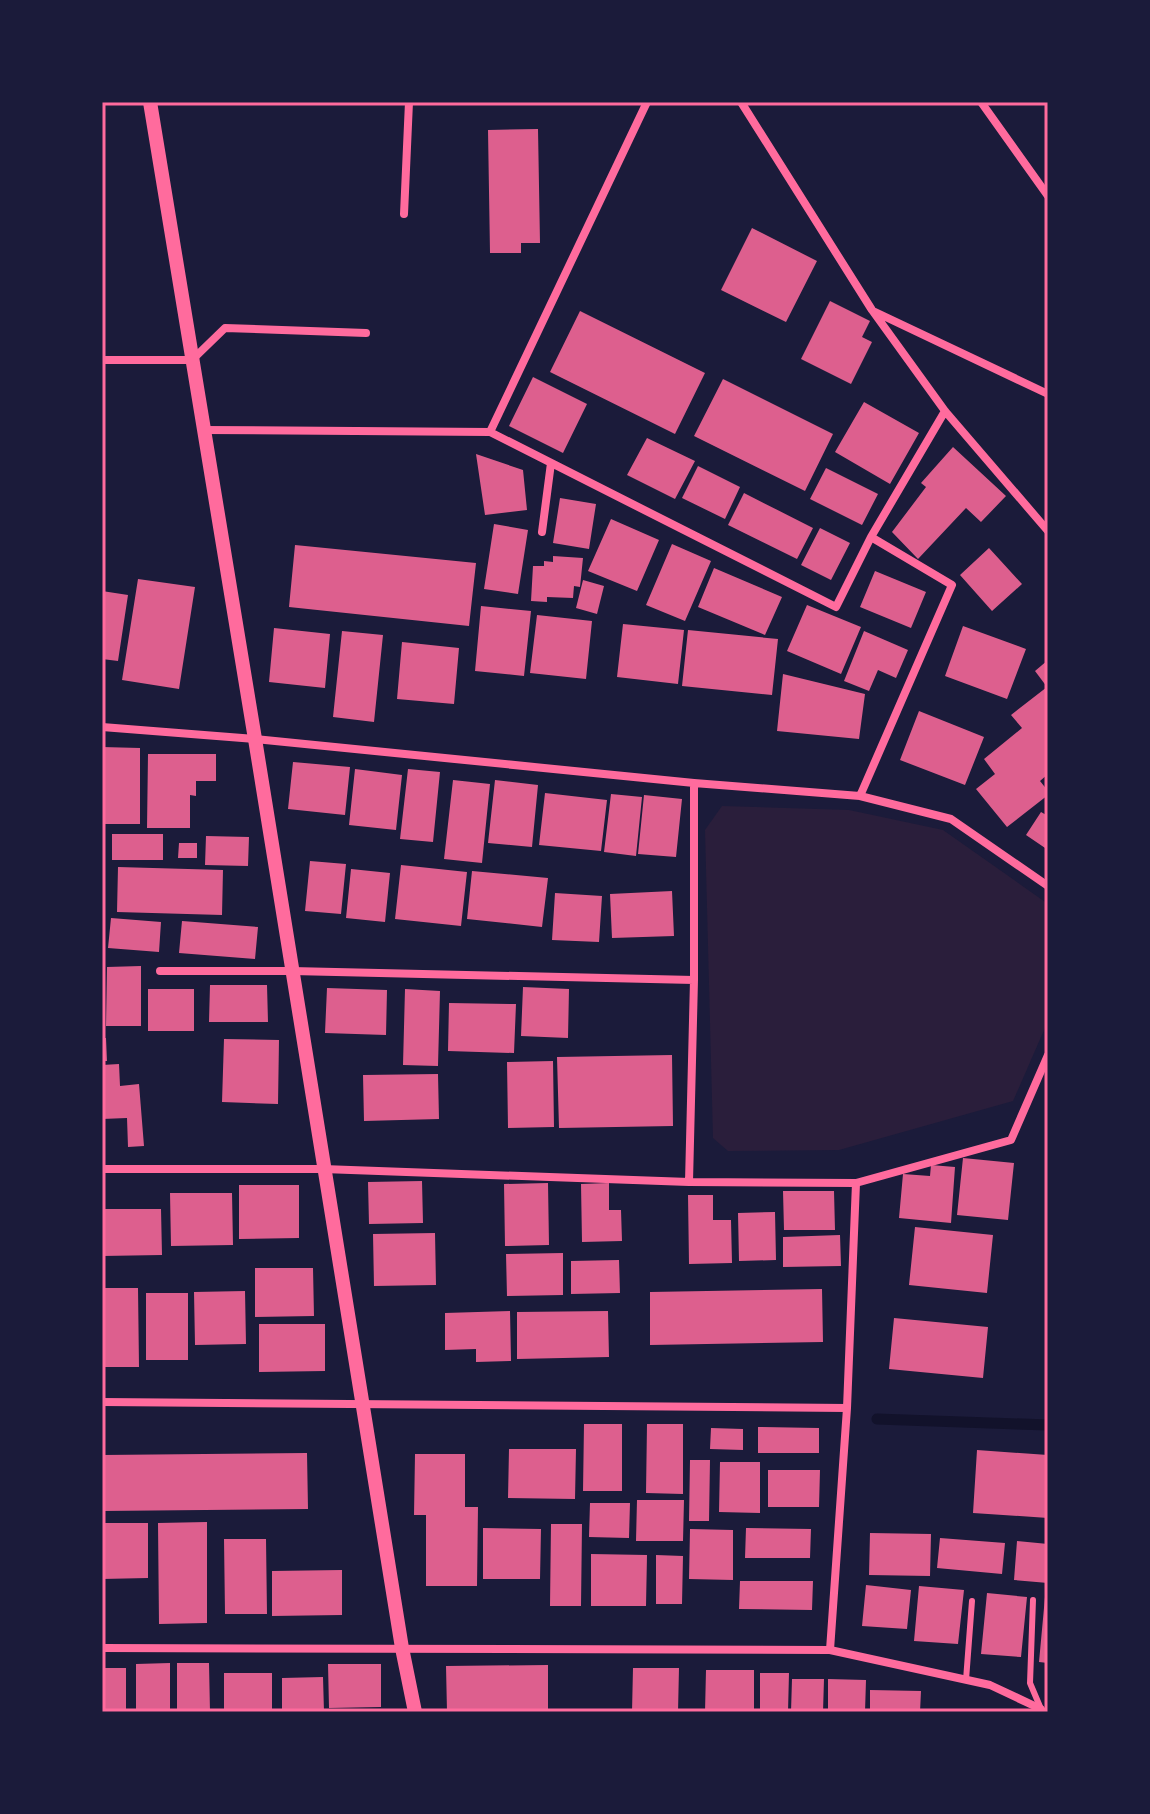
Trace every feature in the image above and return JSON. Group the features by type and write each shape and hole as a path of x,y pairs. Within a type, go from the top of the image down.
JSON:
{"street":[{"path":"150,102 323,1169 415,1712"},
{"path":"404,214 409,102"},
{"path":"490,432 647,102"},
{"path":"741,102 872,310 945,411 1048,531"},
{"path":"981,102 1048,196"},
{"path":"872,310 1048,394"},
{"path":"102,360 192,360 225,328 366,333"},
{"path":"203,430 490,432 836,607 871,537 945,411"},
{"path":"542,532 551,463"},
{"path":"860,796 952,585 871,537"},
{"path":"102,727 860,796 951,819 1048,886"},
{"path":"689,1182 694,980 694,783"},
{"path":"160,971 694,980"},
{"path":"102,1169 323,1169 689,1182 856,1183 1011,1140 1048,1055"},
{"path":"830,1650 847,1408 856,1183"},
{"path":"102,1402 847,1408"},
{"path":"102,1648 830,1650 990,1685 1044,1711"}],"lane":[{"path":"1033,1600 1030,1683 1044,1711"},
{"path":"966,1680 972,1601"}],"shaded area":[{"path":"722,806 849,810 943,830 1048,904 1048,1021 1013,1101 839,1150 728,1151 713,1138 705,830"}],"building":[{"path":"538,129 540,243 521,243 521,253 490,253 488,130"},
{"path":"752,228 817,261 786,322 721,290"},
{"path":"830,301 870,321 862,337 872,342 851,384 801,359"},
{"path":"580,311 705,373 675,434 550,372"},
{"path":"533,377 587,404 563,453 509,426"},
{"path":"723,379 833,434 805,491 694,436"},
{"path":"864,402 919,433 890,484 835,452"},
{"path":"647,438 695,461 675,499 627,475"},
{"path":"953,447 1006,496 981,522 966,508 918,559 892,532 926,487 921,483"},
{"path":"476,454 523,470 527,510 485,515"},
{"path":"698,466 740,487 725,519 682,498"},
{"path":"826,468 878,494 862,525 810,499"},
{"path":"744,493 813,528 797,559 728,525"},
{"path":"560,498 596,504 589,549 553,543"},
{"path":"611,519 659,540 637,591 588,571"},
{"path":"494,524 528,530 518,594 484,589"},
{"path":"820,528 850,543 831,580 801,565"},
{"path":"672,544 711,561 685,621 646,605"},
{"path":"295,545 476,563 469,626 289,607"},
{"path":"989,548 1022,584 992,611 960,575"},
{"path":"553,556 583,558 580,587 574,586 573,598 547,597 547,602 531,601 533,566 544,566 544,561 553,562"},
{"path":"714,568 782,597 765,635 698,607"},
{"path":"875,571 926,592 911,628 860,607"},
{"path":"138,579 195,587 179,689 122,680"},
{"path":"583,580 604,586 597,614 576,608"},
{"path":"102,591 128,595 118,661 102,659"},
{"path":"807,605 861,627 841,674 787,651"},
{"path":"481,606 531,611 524,676 475,671"},
{"path":"537,615 592,621 586,679 530,673"},
{"path":"623,624 684,630 678,684 617,677"},
{"path":"963,626 1026,649 1007,699 945,676"},
{"path":"274,628 330,634 325,688 269,682"},
{"path":"688,630 778,639 772,695 682,686"},
{"path":"342,631 383,635 374,722 333,717"},
{"path":"864,631 908,650 896,678 878,670 869,691 844,681"},
{"path":"402,642 459,648 454,704 397,699"},
{"path":"1048,660 1048,774 1040,781 1048,795 1007,827 976,789 995,774 984,759 1022,728 1011,715 1047,687 1035,671"},
{"path":"783,674 865,694 859,739 777,731"},
{"path":"919,711 984,737 965,785 900,760"},
{"path":"102,747 140,748 140,824 102,824"},
{"path":"148,754 216,754 216,781 196,781 196,796 190,795 190,828 147,828"},
{"path":"293,762 350,767 345,815 288,809"},
{"path":"355,769 402,775 396,830 349,825"},
{"path":"408,769 440,772 433,842 400,839"},
{"path":"453,780 490,784 482,863 444,859"},
{"path":"495,780 538,785 532,847 488,843"},
{"path":"545,793 607,800 601,851 539,845"},
{"path":"611,794 642,797 636,856 604,852"},
{"path":"644,795 682,799 676,857 638,854"},
{"path":"1041,812 1048,816 1048,850 1026,835"},
{"path":"102,826 105,827 105,865 102,865"},
{"path":"112,834 163,834 163,860 112,860"},
{"path":"206,836 249,837 248,866 205,865"},
{"path":"179,843 197,843 197,858 178,858"},
{"path":"310,861 346,864 341,914 305,911"},
{"path":"401,865 467,872 461,926 395,919"},
{"path":"118,867 223,870 222,915 117,912"},
{"path":"351,869 390,873 385,922 346,918"},
{"path":"472,871 548,878 542,927 467,919"},
{"path":"672,891 674,936 612,938 610,894"},
{"path":"555,893 602,896 599,942 552,940"},
{"path":"111,918 161,922 159,952 108,948"},
{"path":"182,921 258,927 255,959 179,953"},
{"path":"141,966 141,1026 106,1026 107,967"},
{"path":"210,985 267,985 268,1022 209,1022"},
{"path":"523,987 569,989 568,1038 521,1036"},
{"path":"327,988 387,990 386,1035 325,1033"},
{"path":"148,989 194,989 194,1031 148,1031"},
{"path":"405,989 440,991 438,1066 403,1065"},
{"path":"449,1003 516,1004 514,1053 448,1051"},
{"path":"102,1038 106,1038 107,1061 102,1061"},
{"path":"224,1039 279,1040 278,1104 222,1102"},
{"path":"672,1055 673,1126 559,1128 557,1057"},
{"path":"553,1061 554,1127 508,1128 507,1062"},
{"path":"119,1064 120,1086 139,1084 144,1146 128,1147 127,1118 102,1119 102,1065"},
{"path":"438,1074 439,1119 364,1121 363,1075"},
{"path":"963,1158 1014,1163 1008,1220 957,1215"},
{"path":"931,1165 955,1167 951,1223 899,1218 903,1174 930,1176"},
{"path":"422,1181 423,1223 369,1224 368,1182"},
{"path":"548,1183 549,1245 505,1246 504,1184"},
{"path":"609,1183 609,1210 621,1210 622,1241 582,1242 581,1184"},
{"path":"239,1185 299,1185 299,1238 239,1239"},
{"path":"783,1191 834,1191 835,1230 784,1230"},
{"path":"170,1193 232,1193 233,1245 171,1246"},
{"path":"688,1195 713,1195 713,1220 731,1220 732,1263 689,1264"},
{"path":"102,1209 161,1209 162,1255 102,1256"},
{"path":"775,1212 776,1260 739,1261 738,1213"},
{"path":"915,1227 993,1235 987,1293 909,1285"},
{"path":"435,1233 436,1285 374,1286 373,1234"},
{"path":"840,1235 841,1266 783,1267 783,1237"},
{"path":"563,1253 563,1295 507,1296 506,1254"},
{"path":"619,1260 620,1293 571,1294 571,1261"},
{"path":"255,1268 313,1268 314,1316 255,1317"},
{"path":"102,1288 138,1288 139,1367 102,1367"},
{"path":"822,1289 823,1342 650,1345 650,1292"},
{"path":"245,1291 246,1344 195,1345 194,1292"},
{"path":"146,1293 188,1293 188,1360 146,1360"},
{"path":"510,1311 511,1361 476,1362 476,1349 445,1350 445,1313"},
{"path":"608,1311 609,1357 517,1359 517,1312"},
{"path":"894,1318 988,1327 983,1378 889,1369"},
{"path":"259,1324 325,1324 325,1371 259,1372"},
{"path":"584,1424 622,1424 622,1491 583,1491"},
{"path":"647,1424 683,1424 683,1494 646,1493"},
{"path":"758,1427 819,1428 819,1453 758,1453"},
{"path":"711,1428 743,1429 743,1450 710,1449"},
{"path":"509,1449 576,1449 575,1499 508,1498"},
{"path":"977,1450 1048,1455 1048,1518 973,1513"},
{"path":"307,1453 308,1509 102,1511 102,1455"},
{"path":"415,1454 465,1454 465,1507 478,1507 477,1586 426,1586 426,1515 414,1515"},
{"path":"690,1460 710,1460 709,1521 689,1521"},
{"path":"720,1462 760,1462 760,1513 719,1512"},
{"path":"768,1470 820,1470 819,1507 768,1507"},
{"path":"637,1500 684,1500 683,1541 636,1541"},
{"path":"590,1503 630,1503 629,1538 589,1537"},
{"path":"207,1522 207,1623 159,1624 158,1523"},
{"path":"102,1523 148,1523 148,1578 102,1579"},
{"path":"551,1524 582,1524 581,1606 550,1606"},
{"path":"483,1528 541,1529 540,1579 483,1579"},
{"path":"746,1528 811,1529 810,1558 745,1558"},
{"path":"690,1529 733,1530 733,1580 689,1579"},
{"path":"870,1533 931,1534 930,1576 869,1575"},
{"path":"940,1538 1005,1543 1002,1574 937,1568"},
{"path":"224,1539 266,1539 267,1614 225,1614"},
{"path":"1017,1541 1048,1544 1048,1583 1014,1580"},
{"path":"591,1554 647,1555 646,1606 591,1606"},
{"path":"656,1555 683,1556 682,1604 656,1604"},
{"path":"342,1570 342,1615 272,1616 272,1571"},
{"path":"740,1581 813,1581 812,1610 739,1609"},
{"path":"866,1585 911,1590 907,1629 862,1626"},
{"path":"919,1586 964,1590 958,1644 914,1641"},
{"path":"987,1593 1027,1597 1021,1657 981,1654"},
{"path":"1045,1597 1048,1597 1048,1663 1039,1662"},
{"path":"170,1663 170,1712 136,1712 136,1664"},
{"path":"177,1663 209,1663 210,1712 177,1712"},
{"path":"328,1664 381,1664 381,1707 329,1708"},
{"path":"548,1665 548,1712 447,1712 446,1666"},
{"path":"102,1668 126,1668 126,1712 102,1712"},
{"path":"633,1668 679,1668 678,1712 632,1712"},
{"path":"706,1670 754,1670 754,1712 705,1712"},
{"path":"224,1673 272,1673 272,1712 224,1712"},
{"path":"760,1673 789,1673 788,1712 760,1712"},
{"path":"323,1677 324,1712 282,1712 282,1678"},
{"path":"792,1679 824,1679 823,1712 791,1712"},
{"path":"828,1679 866,1680 865,1712 828,1712"},
{"path":"870,1690 921,1691 920,1712 870,1712"}],"waterway":[{"path":"877,1419 1048,1425"}]}
